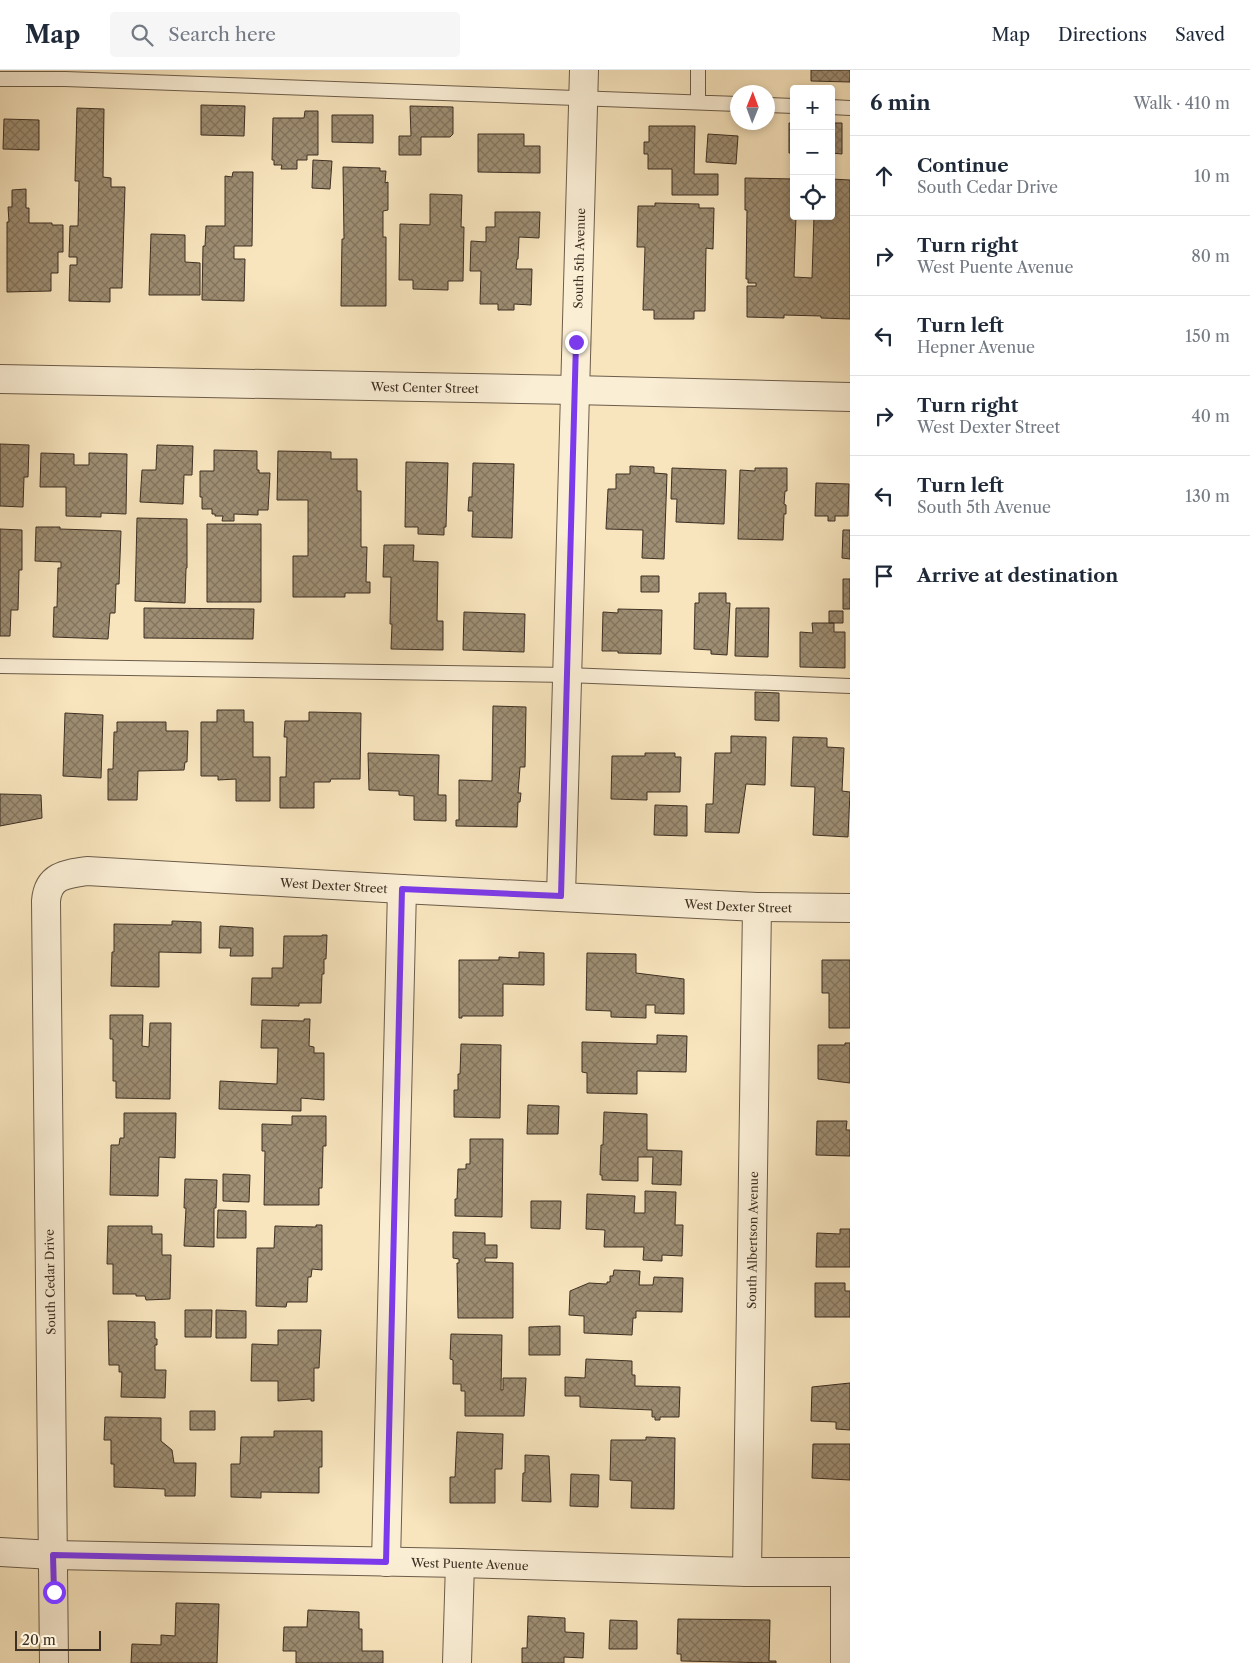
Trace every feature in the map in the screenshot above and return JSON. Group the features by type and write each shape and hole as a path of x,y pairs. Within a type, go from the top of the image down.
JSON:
{"street":[{"name":"South 5th Avenue","path":"561,896 584,70"},
{"name":"West Center Street","path":"0,379 850,397"},
{"name":"West Dexter Street","path":"46,901 47,890 54,880 67,873 86,871 756,907 850,908"},
{"path":"386,1562 402,889"},
{"name":"South Cedar Drive","path":"46,901 54,1663"},
{"name":"South Albertson Avenue","path":"747,1572 756,907"},
{"name":"West Puente Avenue","path":"0,1552 53,1555 460,1563 747,1572 848,1572"},
{"path":"457,1663 460,1563"},
{"path":"845,1663 848,1572"}],"lane":[{"path":"698,70 698,102"},
{"path":"0,79 75,80 730,104"},
{"path":"775,105 790,106"},
{"path":"835,107 850,108"},
{"path":"0,666 568,676 850,686"}],"building":[{"path":"811,70 850,70 850,82 811,81"},
{"path":"201,105 245,106 244,136 201,135"},
{"path":"410,106 453,107 453,134 450,137 421,137 421,155 399,155 399,136 411,136"},
{"path":"77,108 104,109 103,177 111,178 111,187 125,187 122,288 110,288 110,302 69,301 70,265 77,265 77,257 69,257 70,226 78,226 79,181 75,181"},
{"path":"305,111 318,111 318,155 307,155 307,160 297,160 297,169 281,169 282,165 274,165 274,160 272,160 273,118 304,118"},
{"path":"332,115 373,115 373,143 332,142"},
{"path":"4,119 39,120 39,150 3,149"},
{"path":"789,123 790,123 790,153"},
{"path":"835,123 842,123 842,154 835,153"},
{"path":"649,126 695,126 694,174 718,174 718,195 672,195 672,169 648,169 648,154 644,154 644,142 649,142"},
{"path":"478,134 524,134 524,146 540,146 540,173 478,172"},
{"path":"708,134 738,136 736,164 706,162"},
{"path":"313,160 332,161 330,189 312,188"},
{"path":"343,167 380,168 380,171 386,171 385,183 388,182 388,210 383,211 383,237 386,237 386,306 341,306 342,239 344,239"},
{"path":"233,172 253,172 252,246 234,246 234,259 245,259 244,301 202,300 203,246 205,246 206,226 225,226 225,176 232,177"},
{"path":"745,178 790,179 790,220 796,220 794,277 812,278 814,220 835,220 835,179 850,180 850,319 784,315 784,318 747,317 747,286 756,286 756,283 748,283 748,279 746,279 747,210 745,210"},
{"path":"26,189 26,208 29,208 29,223 63,225 63,252 58,252 58,273 51,273 51,291 7,292 8,207 12,207 12,190"},
{"path":"430,194 462,195 461,227 464,227 463,281 448,281 448,290 413,289 413,280 399,280 400,224 430,225"},
{"path":"655,203 699,204 699,208 714,208 713,249 706,248 705,311 694,311 694,319 654,319 654,310 643,310 645,247 637,247 638,206 655,206"},
{"path":"495,212 540,212 539,238 519,237 516,269 532,269 531,305 514,304 514,310 498,310 498,304 480,304 481,271 470,271 471,241 486,242 486,227 495,227"},
{"path":"151,234 185,235 185,262 200,263 200,295 149,295"},
{"path":"0,444 29,445 28,477 24,477 23,507 0,506"},
{"path":"157,445 193,446 192,475 184,475 183,504 140,502 142,470 156,470"},
{"path":"214,450 257,451 257,470 259,470 259,473 270,473 268,510 258,510 258,515 234,514 234,521 222,521 223,516 215,516 215,514 212,514 212,509 202,509 200,471 214,471"},
{"path":"278,451 331,452 331,459 357,459 357,491 361,491 361,547 367,547 366,582 370,582 370,593 345,593 345,597 293,597 293,556 308,556 308,500 277,500"},
{"path":"41,453 74,454 74,465 89,465 89,453 127,454 126,514 101,513 101,517 66,516 66,487 40,487"},
{"path":"406,462 448,463 446,527 444,527 444,535 418,534 418,527 405,527"},
{"path":"473,463 514,464 512,538 472,537 473,511 468,511 469,497 472,497"},
{"path":"630,466 654,467 654,473 667,474 664,559 642,558 643,530 606,529 608,489 616,489 616,474 630,474"},
{"path":"672,468 726,470 724,524 676,522 677,499 671,499"},
{"path":"755,468 787,468 787,491 785,491 784,504 786,505 786,514 784,514 783,540 738,539 740,470 755,471"},
{"path":"816,483 849,484 848,516 835,516 835,521 828,521 828,516 815,516"},
{"path":"137,518 187,519 185,603 135,601"},
{"path":"207,524 261,524 261,602 207,602"},
{"path":"36,527 121,531 119,584 116,584 115,613 110,613 108,639 53,637 54,607 57,607 58,568 61,568 61,562 35,561"},
{"path":"0,529 22,530 22,570 19,570 18,610 11,610 10,636 0,636"},
{"path":"843,530 850,530 850,559 842,558"},
{"path":"384,545 414,545 413,561 438,562 437,621 443,621 443,650 391,649 391,577 383,577"},
{"path":"641,576 659,576 659,592 641,592"},
{"path":"843,579 850,579 850,609 843,609"},
{"path":"699,593 726,593 726,603 730,603 727,655 711,654 711,650 694,649 695,603 699,603"},
{"path":"144,608 254,609 253,639 144,638"},
{"path":"736,608 769,608 768,657 735,656"},
{"path":"618,609 662,610 661,654 602,651 603,612 618,613"},
{"path":"829,611 843,611 843,623 829,623"},
{"path":"464,612 525,614 524,652 463,650"},
{"path":"812,623 834,623 834,632 845,632 845,668 800,667 800,632 813,633"},
{"path":"755,692 779,693 779,721 755,720"},
{"path":"493,706 526,707 525,767 520,767 518,793 521,793 520,802 518,802 517,827 456,826 456,820 459,820 459,780 492,781"},
{"path":"217,710 244,710 244,722 253,722 253,757 270,757 270,801 236,801 236,779 218,780 218,776 201,776 201,722 217,722"},
{"path":"309,712 361,713 360,779 331,779 330,782 314,782 314,808 280,808 280,777 286,777 287,737 284,737 285,721 309,721"},
{"path":"65,713 103,715 101,778 63,776"},
{"path":"117,722 166,722 166,731 188,731 187,762 185,762 184,770 138,771 137,800 108,800 108,769 113,769 114,732 117,732"},
{"path":"731,736 766,737 765,785 746,784 739,833 705,832 706,804 713,804 715,753 731,753"},
{"path":"793,737 827,738 827,747 844,748 842,791 850,792 848,837 813,835 815,787 791,786"},
{"path":"368,753 439,755 438,795 446,795 446,821 414,820 414,796 399,795 399,791 369,790"},
{"path":"645,753 675,753 675,757 681,757 680,792 647,792 647,800 611,799 612,756 645,756"},
{"path":"0,794 41,795 42,818 0,826"},
{"path":"655,805 687,806 687,836 654,835"},
{"path":"172,921 201,922 201,953 159,952 159,987 111,986 114,924 172,925"},
{"path":"220,926 253,928 253,956 230,956 231,948 219,948"},
{"path":"327,935 326,959 324,959 324,974 322,974 321,1003 299,1003 299,1006 251,1005 252,978 272,978 272,968 283,968 284,936"},
{"path":"519,952 544,953 544,985 503,984 503,1016 462,1016 462,1018 459,1018 459,960 499,960 499,957 519,958"},
{"path":"587,953 636,954 636,973 684,979 684,1014 655,1013 655,1005 646,1005 646,1018 611,1017 611,1011 586,1010"},
{"path":"822,960 850,960 850,1028 829,1028 829,993 822,993"},
{"path":"110,1015 143,1015 142,1046 149,1047 150,1023 171,1023 170,1099 116,1098 116,1081 113,1081 113,1039 110,1039"},
{"path":"304,1019 310,1019 309,1046 314,1047 314,1053 324,1053 324,1100 301,1098 301,1111 219,1109 220,1081 277,1084 278,1048 261,1048 262,1020 304,1021"},
{"path":"657,1035 687,1036 686,1072 637,1071 637,1094 587,1093 587,1073 582,1072 582,1042 657,1044"},
{"path":"845,1043 850,1043 850,1083 818,1079 818,1045 845,1045"},
{"path":"461,1044 501,1045 500,1118 454,1117 454,1090 458,1090"},
{"path":"528,1105 559,1106 558,1134 527,1134"},
{"path":"604,1112 647,1114 647,1150 682,1151 681,1185 652,1184 653,1157 638,1157 638,1181 602,1180 602,1175 600,1175"},
{"path":"124,1113 176,1113 175,1158 159,1157 158,1196 110,1195 111,1145 119,1145 120,1138 124,1138"},
{"path":"292,1116 326,1116 326,1146 323,1146 322,1188 319,1188 319,1205 264,1205 265,1151 262,1151 262,1124 292,1125"},
{"path":"817,1121 847,1121 846,1130 850,1130 850,1156 816,1155"},
{"path":"470,1139 503,1139 502,1217 455,1216 458,1169 466,1169 466,1164 470,1164"},
{"path":"223,1174 250,1175 249,1202 223,1201"},
{"path":"185,1179 217,1180 216,1208 214,1208 214,1247 184,1246"},
{"path":"645,1191 676,1192 675,1225 683,1225 682,1256 662,1255 662,1261 643,1260 644,1247 604,1247 605,1230 586,1229 587,1194 635,1196 634,1213 645,1213"},
{"path":"531,1201 561,1201 560,1229 531,1228"},
{"path":"218,1210 246,1211 246,1238 217,1238"},
{"path":"316,1225 322,1225 322,1270 312,1269 311,1277 308,1277 307,1302 287,1302 286,1307 256,1306 257,1248 274,1248 275,1226 316,1227"},
{"path":"108,1226 152,1226 152,1234 162,1234 162,1255 171,1255 170,1299 146,1300 145,1296 136,1296 136,1294 113,1294 113,1264 107,1264"},
{"path":"840,1229 850,1229 850,1267 816,1267 817,1233 840,1234"},
{"path":"453,1232 485,1233 485,1245 497,1245 497,1258 485,1258 485,1262 513,1263 513,1318 458,1318 457,1263 459,1263 459,1259 453,1258"},
{"path":"614,1270 640,1271 639,1285 653,1285 654,1277 683,1278 682,1312 636,1311 636,1318 633,1318 632,1335 584,1333 584,1316 569,1315 570,1291 589,1283 607,1284 607,1282 610,1282 610,1276 613,1276"},
{"path":"815,1283 845,1283 845,1291 850,1291 850,1317 815,1317"},
{"path":"185,1310 212,1310 211,1337 185,1337"},
{"path":"216,1310 246,1311 246,1338 216,1338"},
{"path":"108,1321 155,1322 157,1345 155,1345 155,1370 166,1370 165,1398 121,1397 122,1372 119,1372 119,1365 109,1365"},
{"path":"560,1326 560,1355 529,1355 529,1327"},
{"path":"278,1330 321,1330 319,1368 314,1368 314,1401 311,1401 311,1399 278,1401 278,1381 251,1381 252,1344 278,1345"},
{"path":"451,1334 502,1335 501,1390 503,1390 503,1378 526,1378 524,1416 465,1416 465,1391 461,1391 461,1384 453,1384 453,1360 450,1359"},
{"path":"586,1359 632,1361 632,1375 635,1375 635,1386 680,1387 679,1417 660,1417 660,1420 655,1420 655,1417 652,1417 652,1410 580,1407 580,1396 565,1396 565,1377 585,1378"},
{"path":"850,1383 850,1430 836,1429 836,1422 811,1421 812,1387"},
{"path":"190,1411 215,1411 215,1430 190,1430"},
{"path":"105,1417 161,1418 161,1441 172,1450 174,1463 196,1463 195,1496 165,1496 165,1489 114,1487 114,1464 111,1464 111,1440 104,1440"},
{"path":"274,1431 322,1431 322,1467 319,1467 319,1493 261,1492 261,1498 231,1497 231,1464 240,1464 241,1437 274,1437"},
{"path":"457,1432 503,1434 502,1469 495,1469 495,1503 450,1503 450,1477 455,1477"},
{"path":"646,1437 675,1438 674,1509 631,1508 632,1481 610,1480 611,1440 646,1440"},
{"path":"813,1444 850,1444 850,1480 812,1478"},
{"path":"525,1455 549,1456 551,1502 522,1501"},
{"path":"571,1474 599,1475 598,1507 570,1506"},
{"path":"176,1603 219,1604 217,1663 131,1663 132,1644 161,1645 161,1635 175,1636"},
{"path":"308,1610 359,1612 359,1629 362,1629 362,1651 383,1651 383,1663 296,1663 296,1651 283,1651 284,1627 307,1627"},
{"path":"528,1616 565,1618 565,1632 584,1633 583,1658 564,1657 564,1663 522,1663 522,1648 527,1648"},
{"path":"678,1619 770,1620 769,1661 776,1661 776,1663 681,1661 681,1654 677,1654"},
{"path":"610,1620 637,1621 637,1649 609,1649"}],"route":[{"path":"54,1592 53,1555 386,1562 402,889 561,896 576,342"}]}
